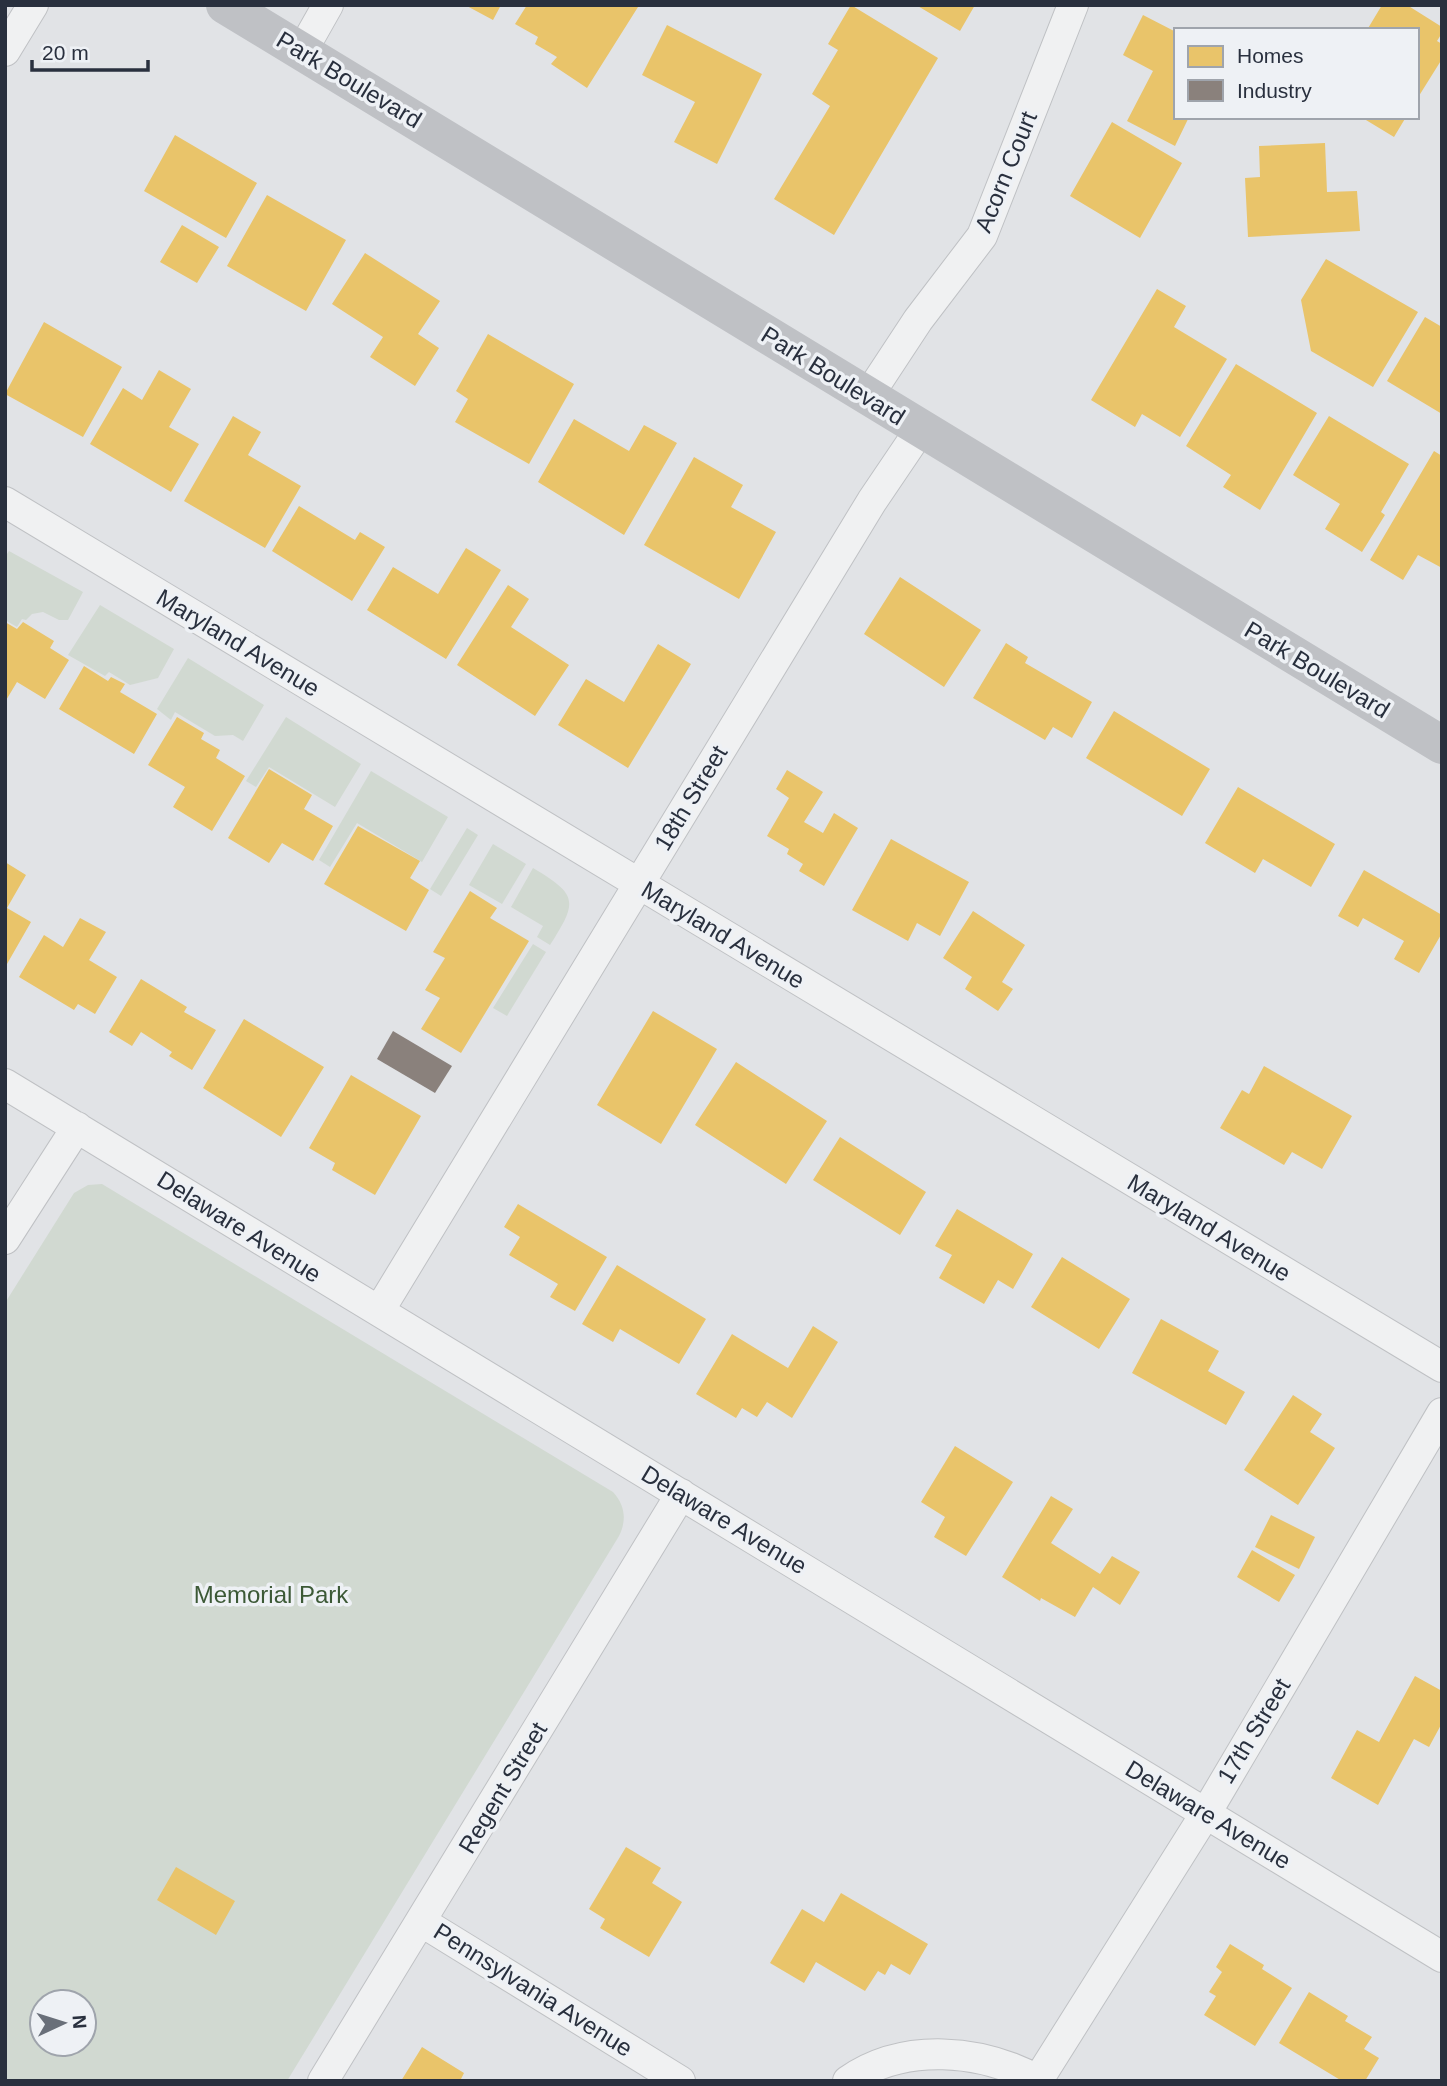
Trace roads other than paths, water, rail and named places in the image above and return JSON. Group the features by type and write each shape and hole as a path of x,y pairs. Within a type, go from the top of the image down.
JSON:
{"street":[{"path":"5,51 33,5"},
{"name":"Park Boulevard","path":"225,5 920,429 1440,740"},
{"path":"302,51 328,5"},
{"name":"Acorn Court","path":"867,396 918,320 982,236 1073,5"},
{"name":"18th Street","path":"379,1311 872,501 920,429"},
{"name":"Maryland Avenue","path":"5,502 1442,1367"},
{"name":"Delaware Avenue","path":"5,1084 1442,1956"},
{"path":"5,1239 77,1127"},
{"name":"17th Street","path":"1038,2080 1206,1812 1442,1413"},
{"name":"Regent Street","path":"323,2081 681,1494"},
{"name":"Pennsylvania Avenue","path":"422,1922 680,2081"},
{"path":"848,2081 882,2064 945,2054 978,2057 1009,2066 1038,2080"}],"park label":[{"name":"Memorial Park","path":"271,1595"}]}
